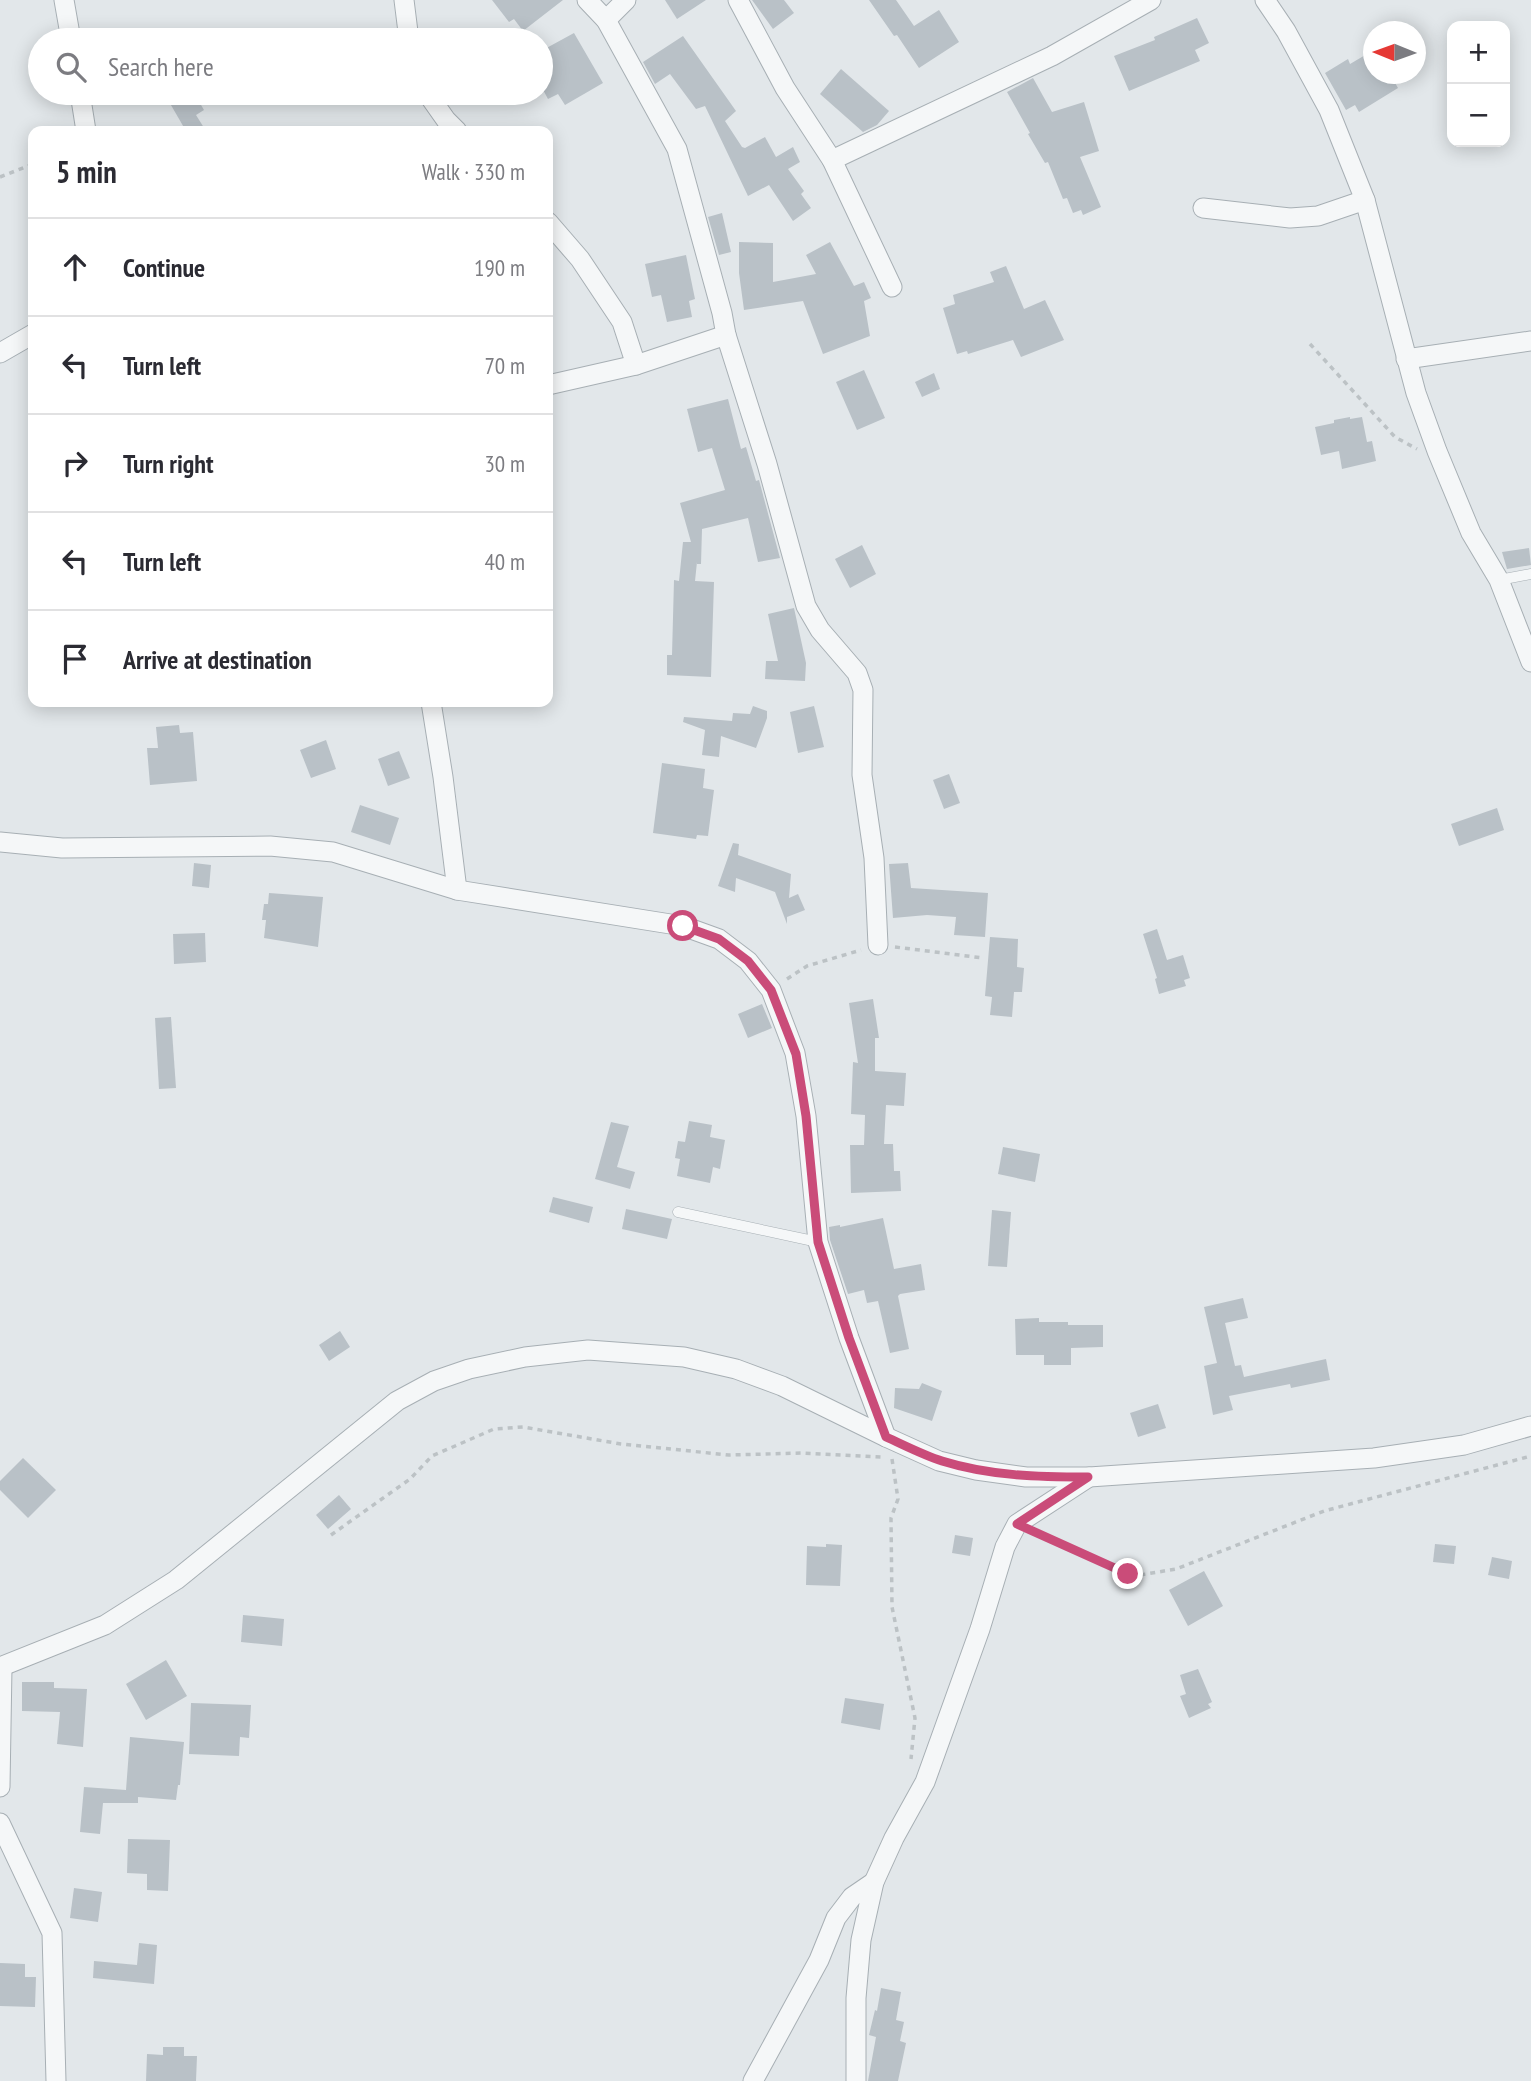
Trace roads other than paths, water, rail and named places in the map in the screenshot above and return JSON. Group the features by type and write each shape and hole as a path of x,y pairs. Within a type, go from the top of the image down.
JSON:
{"street":[{"path":"64,0 69,28"},
{"path":"404,0 408,28"},
{"path":"587,0 606,20 677,149 719,300 726,335 767,464 806,607 820,630 857,673 863,690 862,775 874,858 878,945"},
{"path":"606,20 625,0"},
{"path":"738,0 785,88 832,160 892,287"},
{"path":"832,160 1052,56 1151,0"},
{"path":"1265,0 1286,31 1329,110 1365,201 1406,359 1437,451 1471,533 1499,580 1531,662"},
{"path":"82,105 85,126"},
{"path":"435,105 452,126"},
{"path":"1203,208 1290,218 1318,216 1365,201"},
{"path":"553,228 580,258 622,322 636,365"},
{"path":"553,384 636,365 726,335"},
{"path":"0,354 28,337"},
{"path":"1406,359 1531,341"},
{"path":"432,707 457,890"},
{"path":"0,842 62,848 270,846 333,852 457,890 683,926 719,939 748,961 771,990 796,1054 806,1116 818,1242 849,1338 886,1437"},
{"path":"0,1787 1,1667 105,1625 176,1580 397,1402 434,1381 469,1369 525,1357 588,1350 684,1357 736,1369 782,1385 939,1461 976,1470 1026,1477 1088,1477 1374,1458 1464,1445 1531,1426"},
{"path":"856,2081 856,1998 862,1940 874,1882 894,1838 925,1782 980,1629 1005,1547 1017,1524 1088,1477"},
{"path":"0,1823 52,1933 56,2081"},
{"path":"753,2081 819,1960 836,1918 852,1897 874,1882"}],"lane":[{"path":"1499,580 1531,574"},
{"path":"678,1212 818,1242"}]}
